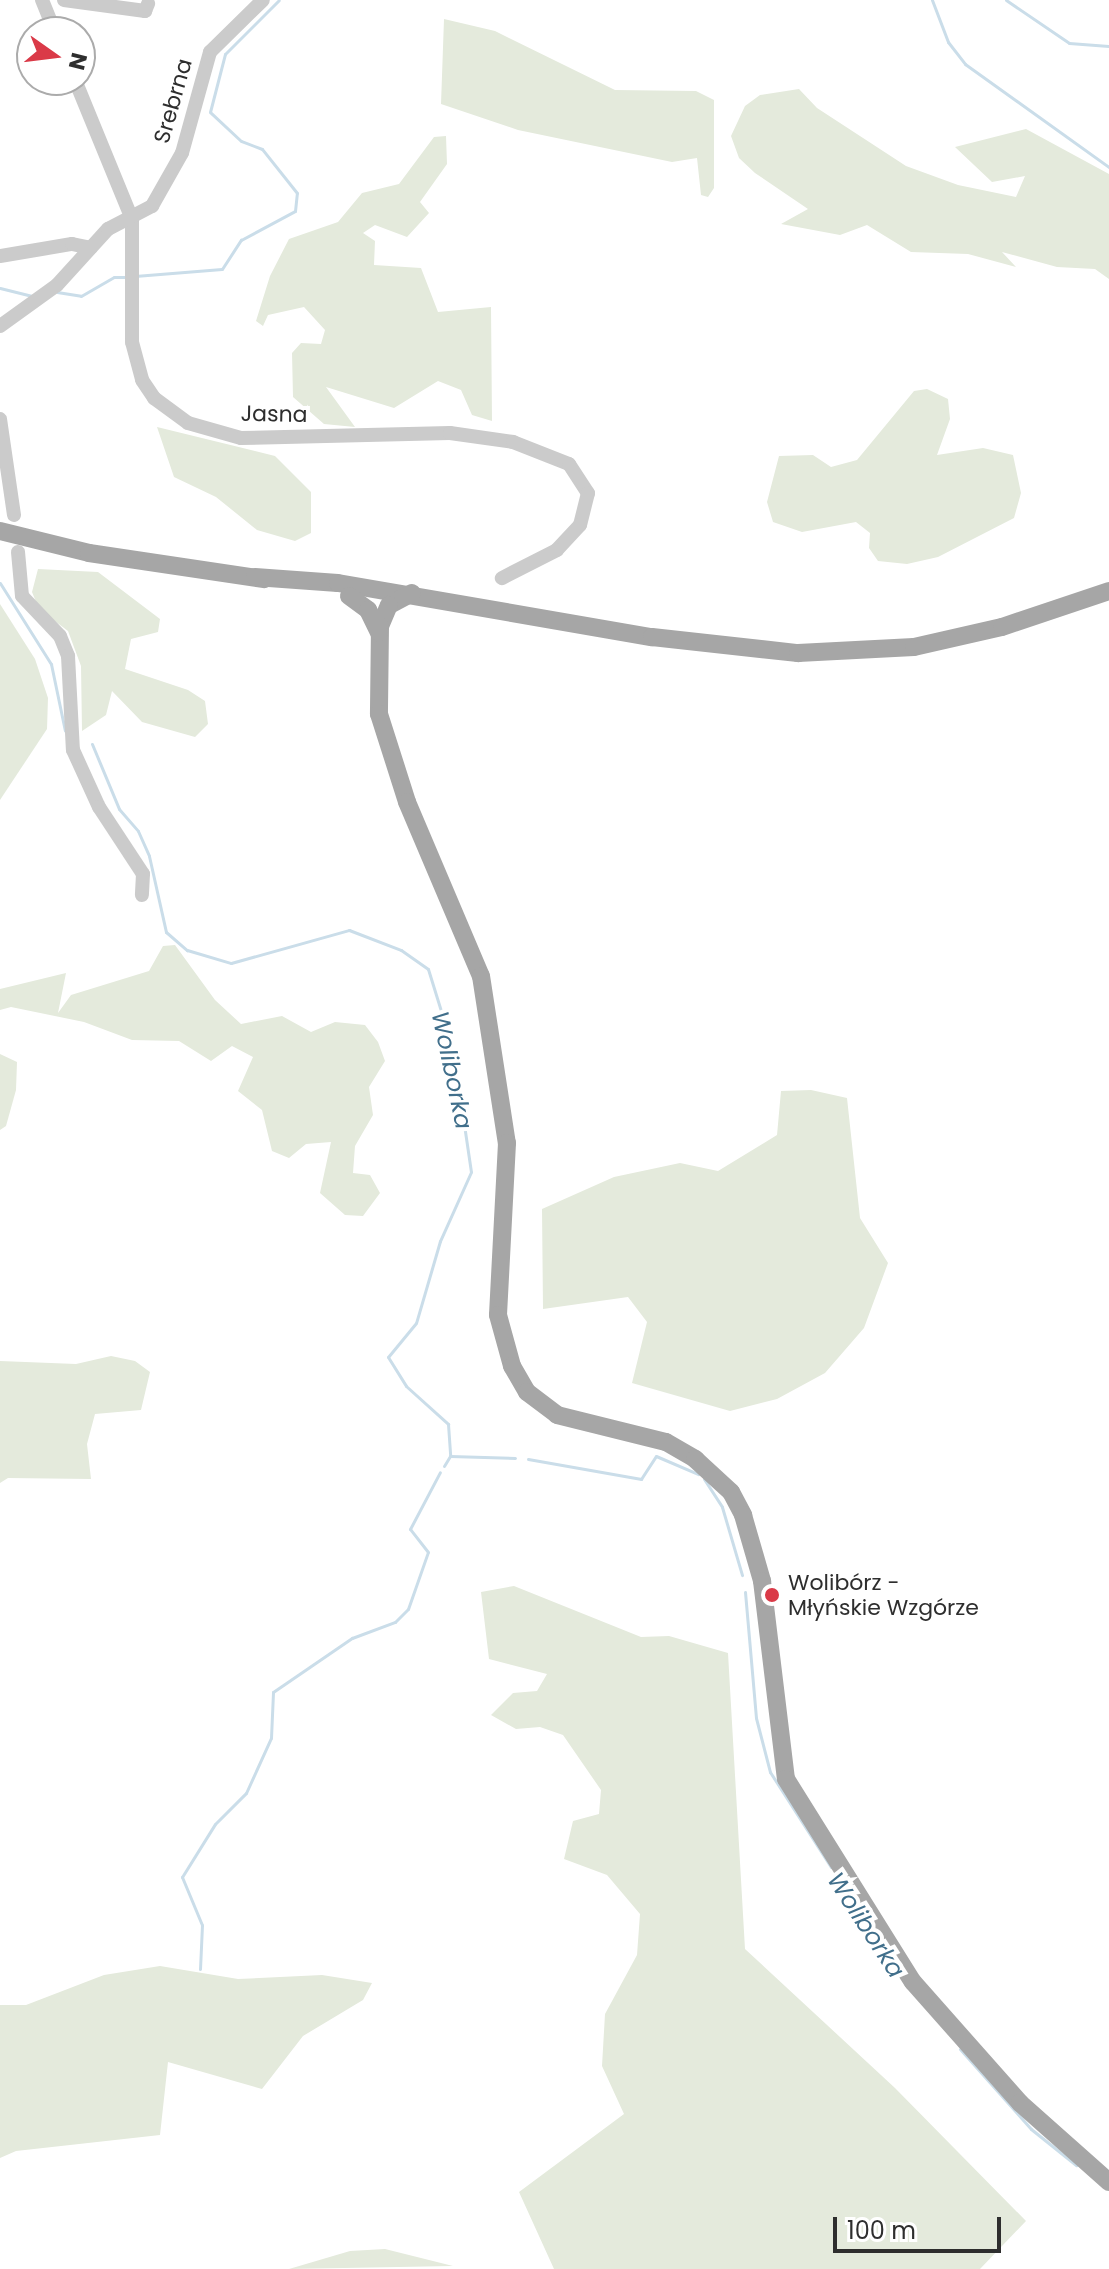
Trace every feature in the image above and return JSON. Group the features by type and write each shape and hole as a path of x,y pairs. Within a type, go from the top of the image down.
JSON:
{"main road":[{"path":"0,531 89,553 255,577 375,589 402,605"},
{"path":"255,577 402,605 574,623 759,650 872,652 975,634 1109,591"},
{"path":"349,596 368,610 379,633 379,714 391,758 481,976 507,1143 498,1315 517,1377 532,1397 562,1418 666,1442 695,1459 731,1492 743,1515 762,1581 786,1779 913,1982 1020,2103 1109,2182"},
{"path":"379,633 402,605"},
{"path":"379,675 402,605"}],"street":[{"path":"64,0 145,11 148,4"},
{"name":"Srebrna","path":"0,326 44,297 108,229 152,206 182,153 210,52 263,0"},
{"name":"Jasna","path":"82,96 132,219 135,269 130,323 142,380 154,398 188,423 263,440 387,431 450,433 513,442 569,464 588,493 580,525 557,550 502,578"},
{"path":"0,256 72,244 91,248"},
{"path":"0,419 14,515"},
{"path":"18,552 22,596 60,636 68,656 73,750 99,807 143,874 142,895"}],"shaded area":[{"path":"444,19 495,31 615,90 696,91 714,100 714,188 708,197 701,195 697,158 672,162 518,130 441,104"},
{"path":"799,89 817,108 906,166 958,185 1016,197 1025,176 992,182 955,147 1026,129 1109,174 1109,279 1095,269 1057,267 1002,252 1016,267 968,254 911,252 867,225 840,235 781,224 808,209 755,173 739,158 731,136 745,106 760,95"},
{"path":"446,136 447,164 420,202 429,213 407,237 375,225 363,233 375,241 374,265 421,268 438,312 491,307 492,421 472,415 461,390 438,381 394,408 326,387 355,427 324,424 293,397 292,353 301,343 321,344 325,330 304,307 268,315 263,326 256,321 270,276 289,239 338,222 362,193 399,184 434,137"},
{"path":"927,389 948,399 950,419 937,455 983,448 1013,455 1021,493 1014,518 938,557 907,564 878,561 869,548 870,533 856,522 802,532 773,522 767,502 779,456 813,455 831,467 857,460 914,391"},
{"path":"157,427 275,456 311,492 311,533 295,541 257,530 216,497 174,477"},
{"path":"38,569 98,572 160,619 158,632 131,639 125,669 188,690 205,701 208,724 195,737 142,722 112,691 106,715 82,731 81,666 68,631 39,609 32,592"},
{"path":"0,604 35,659 48,698 47,729 0,800"},
{"path":"175,945 215,1000 241,1024 282,1016 311,1032 335,1022 365,1025 378,1042 385,1061 369,1087 373,1115 355,1146 353,1173 370,1175 380,1193 363,1216 345,1215 320,1193 331,1142 306,1144 289,1158 272,1151 262,1110 238,1091 253,1057 232,1046 211,1061 179,1041 132,1040 84,1022 11,1007 0,1010 0,989 66,973 58,1013 71,995 149,971 163,946"},
{"path":"0,1054 17,1062 16,1090 6,1126 0,1130"},
{"path":"811,1090 847,1098 860,1218 888,1263 864,1328 825,1373 777,1399 730,1411 632,1383 647,1322 628,1297 543,1309 542,1209 614,1177 680,1163 718,1171 777,1135 781,1091"},
{"path":"111,1356 135,1361 150,1372 141,1410 95,1414 87,1444 91,1479 8,1478 0,1483 0,1361 76,1364"},
{"path":"514,1586 641,1637 669,1636 728,1653 745,1949 895,2088 1026,2221 980,2269 554,2269 519,2192 624,2114 602,2066 605,2014 637,1955 640,1914 607,1875 564,1859 573,1821 599,1814 601,1790 563,1735 540,1727 516,1729 491,1715 513,1693 537,1691 547,1674 489,1659 481,1592"},
{"path":"160,1966 238,1979 322,1975 372,1983 363,2000 303,2036 262,2089 168,2062 160,2135 16,2151 0,2158 0,2005 26,2005 104,1975"},
{"path":"385,2249 453,2266 289,2269 350,2251"}],"waterway":[{"name":"Woliborka","path":"135,276 222,269 241,240 295,211 297,193 262,149 241,141 210,112 225,54 279,0"},
{"path":"932,0 948,42 965,64 1109,167"},
{"path":"1006,0 1069,43 1109,46"},
{"name":"Woliborka","path":"57,292 81,296 114,277 127,277"},
{"name":"Woliborka","path":"0,288 31,296"},
{"name":"Woliborka","path":"0,583 51,664 65,731"},
{"name":"Woliborka","path":"92,744 119,809 138,831 149,856 166,932 187,950 231,963 349,930 401,950 428,969 453,1050 471,1172 440,1241 416,1323 388,1357 406,1386 448,1424 450,1456"},
{"name":"Woliborka","path":"450,1456 515,1458"},
{"path":"444,1466 450,1456"},
{"name":"Woliborka","path":"528,1459 641,1479 656,1456 698,1474"},
{"path":"200,1969 202,1925 182,1877 215,1824 246,1793 271,1738 273,1692 352,1638 395,1622 408,1609 428,1552 410,1529 440,1472"},
{"name":"Woliborka","path":"704,1479 722,1507 742,1575"},
{"name":"Woliborka","path":"745,1592 756,1718 770,1772 831,1867"},
{"name":"Woliborka","path":"960,2049 1031,2129 1076,2165"}],"place":[{"name":"Wolibórz - Młyńskie Wzgórze","path":"772,1595"}]}
